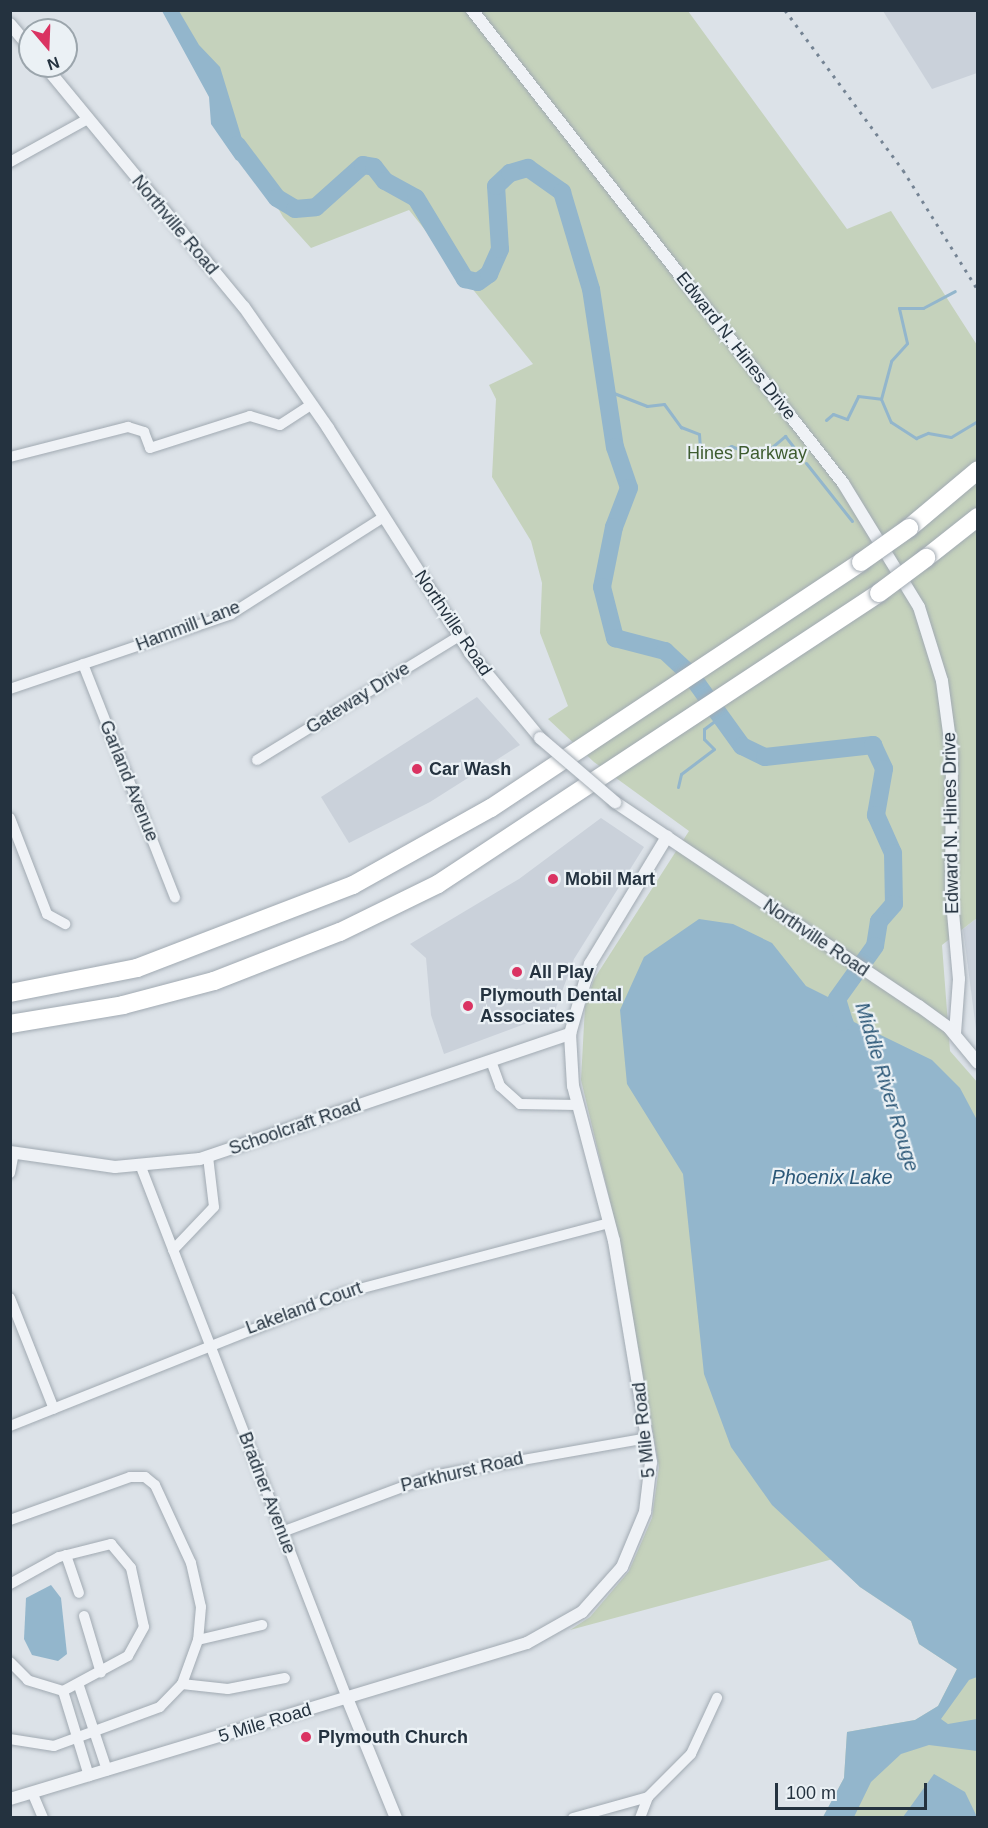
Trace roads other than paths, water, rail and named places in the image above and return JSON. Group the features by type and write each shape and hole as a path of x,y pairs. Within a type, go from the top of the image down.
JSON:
{"highway":[{"path":"10,993 137,968 323,899 449,833 674,688 861,562 909,528 978,470"},
{"path":"10,1024 123,1005 214,981 340,932 489,854 879,593 978,517"}],"street":[{"name":"Edward N. Hines Drive","path":"472,10 843,483 919,607 942,681 952,755 951,890 959,979 954,1034"},
{"name":"Northville Road","path":"55,78 244,308 312,404 459,636 540,738 615,802 892,989 954,1034 978,1063"},
{"path":"10,162 88,119"},
{"path":"10,456 128,427 144,432 150,448 250,416 280,425 312,404"},
{"name":"Hammill Lane","path":"10,689 231,614 384,517"},
{"name":"Gateway Drive","path":"257,760 459,636"},
{"name":"Garland Avenue","path":"83,664 175,897"},
{"path":"10,818 47,914 65,924"},
{"name":"5 Mile Road","path":"10,1798 506,1651 582,1612 614,1578 635,1541 649,1493 648,1438 609,1223 577,1105 570,1034 590,964 667,837"},
{"name":"Schoolcraft Road","path":"12,1152 141,1167 208,1157 570,1034"},
{"path":"491,1061 500,1086 520,1104 577,1105"},
{"path":"10,1173 12,1152"},
{"path":"173,1250 214,1207 208,1157"},
{"name":"Bradner Avenue","path":"141,1167 347,1698 396,1818"},
{"name":"Lakeland Court","path":"10,1426 395,1275 609,1223"},
{"path":"10,1298 54,1409"},
{"name":"Parkhurst Road","path":"282,1532 432,1476 648,1438"},
{"path":"10,1520 130,1477 151,1480 195,1574 201,1607 198,1640 182,1683 147,1714 54,1746 10,1739"},
{"path":"10,1584 66,1555 111,1544 122,1551 134,1577 142,1635 134,1651 79,1686 63,1691 28,1680 10,1662"},
{"path":"66,1555 79,1593"},
{"path":"84,1616 101,1673"},
{"path":"198,1640 262,1625"},
{"path":"182,1683 228,1689 285,1678"},
{"path":"79,1686 107,1770"},
{"path":"63,1691 89,1776"},
{"path":"640,1818 648,1797 691,1754 717,1698"},
{"path":"32,1792 43,1818"},
{"path":"573,1818 648,1797"}],"water":[{"path":"162,11 179,11 199,45 220,67 250,165 236,160 211,124 209,97"},
{"name":"Phoenix Lake","path":"699,919 733,924 772,943 806,986 846,1006 854,1022 932,1060 960,1088 977,1120 977,1677 969,1680 941,1719 948,1724 977,1719 977,1751 929,1745 901,1754 871,1782 854,1817 823,1817 844,1778 847,1732 915,1720 938,1706 957,1669 919,1644 911,1621 860,1587 772,1505 731,1447 704,1374 683,1174 627,1084 620,1010 644,957"},
{"path":"51,1585 61,1598 67,1654 58,1661 32,1655 24,1639 26,1598"},
{"path":"934,1774 965,1792 977,1817 903,1817"}],"waterway":[{"name":"Middle River Rouge","path":"237,145 277,198 295,209 316,207 363,165 374,167 385,181 416,198 465,279 478,282 489,274 500,249 496,186 510,173 528,168 562,192 591,289 615,447 629,488 614,527 602,587 615,638 665,651 690,674 742,746 765,757 873,745 884,769 876,815 893,853 894,904 879,921 875,946 837,999 844,1022"},
{"path":"881,399 891,361 907,343 899,308 923,308 955,291"},
{"path":"606,390 647,406 664,404 681,427 699,434 700,449 708,455 731,446 760,457 785,436 799,454"},
{"path":"826,420 833,414 847,419 858,396 881,399"},
{"path":"881,399 891,422 916,438 928,433 951,437 978,421"},
{"path":"806,463 852,521"},
{"path":"678,787 681,774 714,749 704,739 704,729 720,717"}],"railway":[{"path":"785,10 903,170 978,290"}],"place":[{"name":"Car Wash","path":"417,769"},
{"name":"Mobil Mart","path":"553,879"},
{"name":"All Play","path":"517,972"},
{"name":"Plymouth Dental Associates","path":"468,1006"},
{"name":"Plymouth Church","path":"306,1737"}],"park label":[{"name":"Hines Parkway","path":"747,453"}]}
